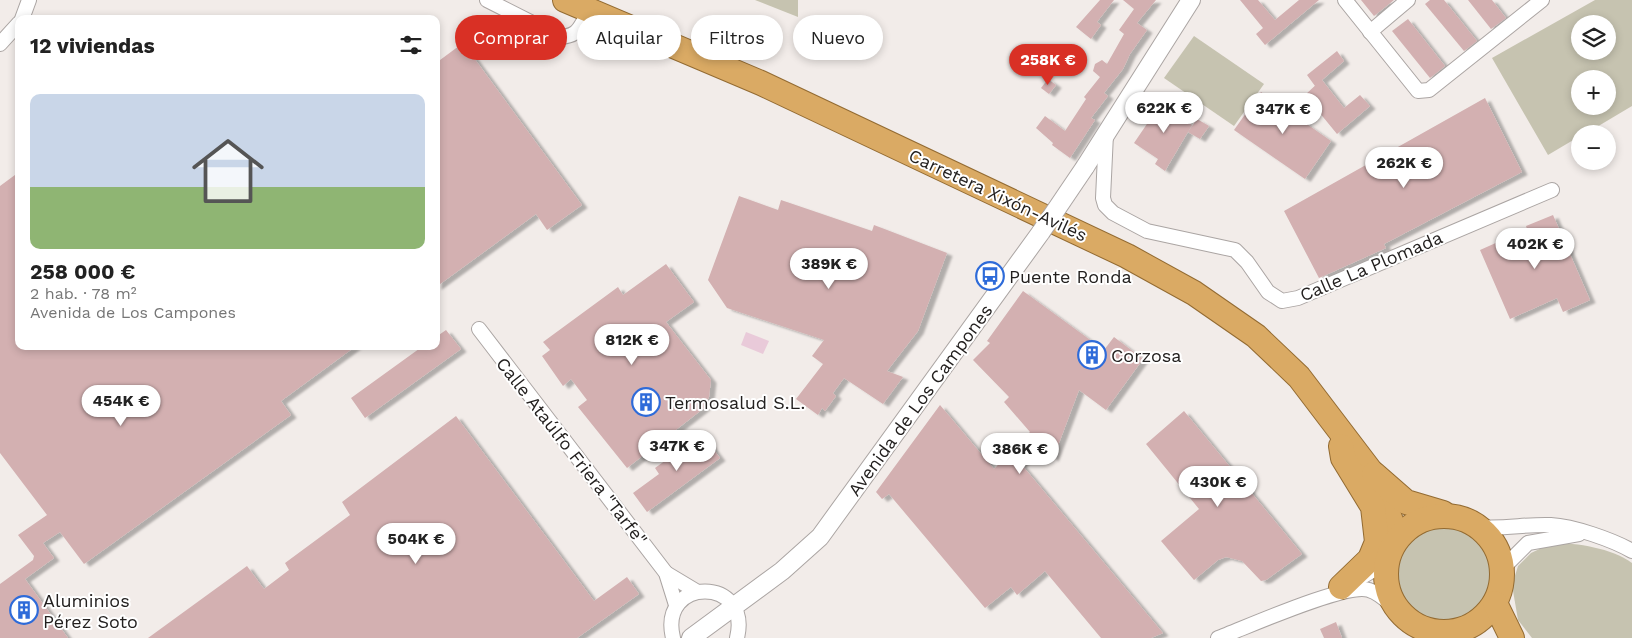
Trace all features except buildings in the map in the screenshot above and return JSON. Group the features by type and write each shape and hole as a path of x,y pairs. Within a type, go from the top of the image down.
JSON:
{"highway":[{"name":"Carretera Xixón-Avilés","path":"565,0 761,83 1127,256 1194,293 1256,336 1299,376 1372,473 1406,502 1446,514"},
{"path":"1334,592 1370,559 1377,542 1373,507 1343,458 1337,425"},
{"name":"Carretera Xixón-Avilés","path":"1372,473 1397,536"},
{"path":"1446,514 1480,527 1497,548 1503,568 1502,585 1495,603 1482,619 1464,635 1438,632 1413,624 1397,610 1389,596 1384,578 1385,563 1397,536 1419,520 1446,514"},
{"path":"1495,603 1498,614 1512,638"}],"street":[{"path":"23,15 29,0"},
{"path":"487,0 560,37 571,36 577,33"},
{"name":"Avenida de Los Campones","path":"691,638 782,571 820,537 1042,232 1106,134 1149,62 1191,0"},
{"path":"1344,0 1418,91 1429,90 1473,57 1542,0"},
{"path":"1370,32 1408,0"},
{"path":"0,44 15,27"},
{"name":"Calle La Plomada","path":"1106,134 1103,198 1105,205 1113,213 1147,231 1235,250 1247,262 1268,292 1282,301 1298,298 1552,190"},
{"name":"Calle Ataúlfo Friera \"Tarfe\"","path":"479,329 666,573 676,605"},
{"path":"1480,527 1502,528 1552,525 1585,532 1632,551"},
{"path":"1503,568 1528,543 1585,532"},
{"path":"1218,638 1334,592 1385,563"},
{"name":"Calle Ataúlfo Friera \"Tarfe\"","path":"666,573 696,591"},
{"path":"1334,592 1368,589 1383,597 1397,610"},
{"path":"673,638 671,621 676,605 696,591 707,590 727,598 734,606 740,627 737,638"}],"shaded area":[{"path":"755,0 798,0 798,15 793,15"},
{"path":"1595,0 1632,0 1632,106 1600,125 1571,125 1571,141 1548,155 1492,58"},
{"path":"1194,36 1264,84 1234,126 1164,78"},
{"path":"746,332 769,341 763,354 741,345"},
{"path":"1444,522 1463,526 1479,537 1490,553 1494,572 1490,591 1479,607 1463,618 1444,622 1425,618 1409,607 1398,591 1394,572 1398,553 1409,537 1425,526"},
{"path":"1552,543 1594,547 1624,558 1632,563 1632,638 1532,638 1518,620 1512,585 1518,566 1531,553"}],"place":[{"name":"Puente Ronda","path":"990,276"},
{"name":"Corzosa","path":"1092,355"},
{"name":"Termosalud S.L.","path":"646,402"},
{"name":"Aluminios Pérez Soto","path":"24,610"}]}
